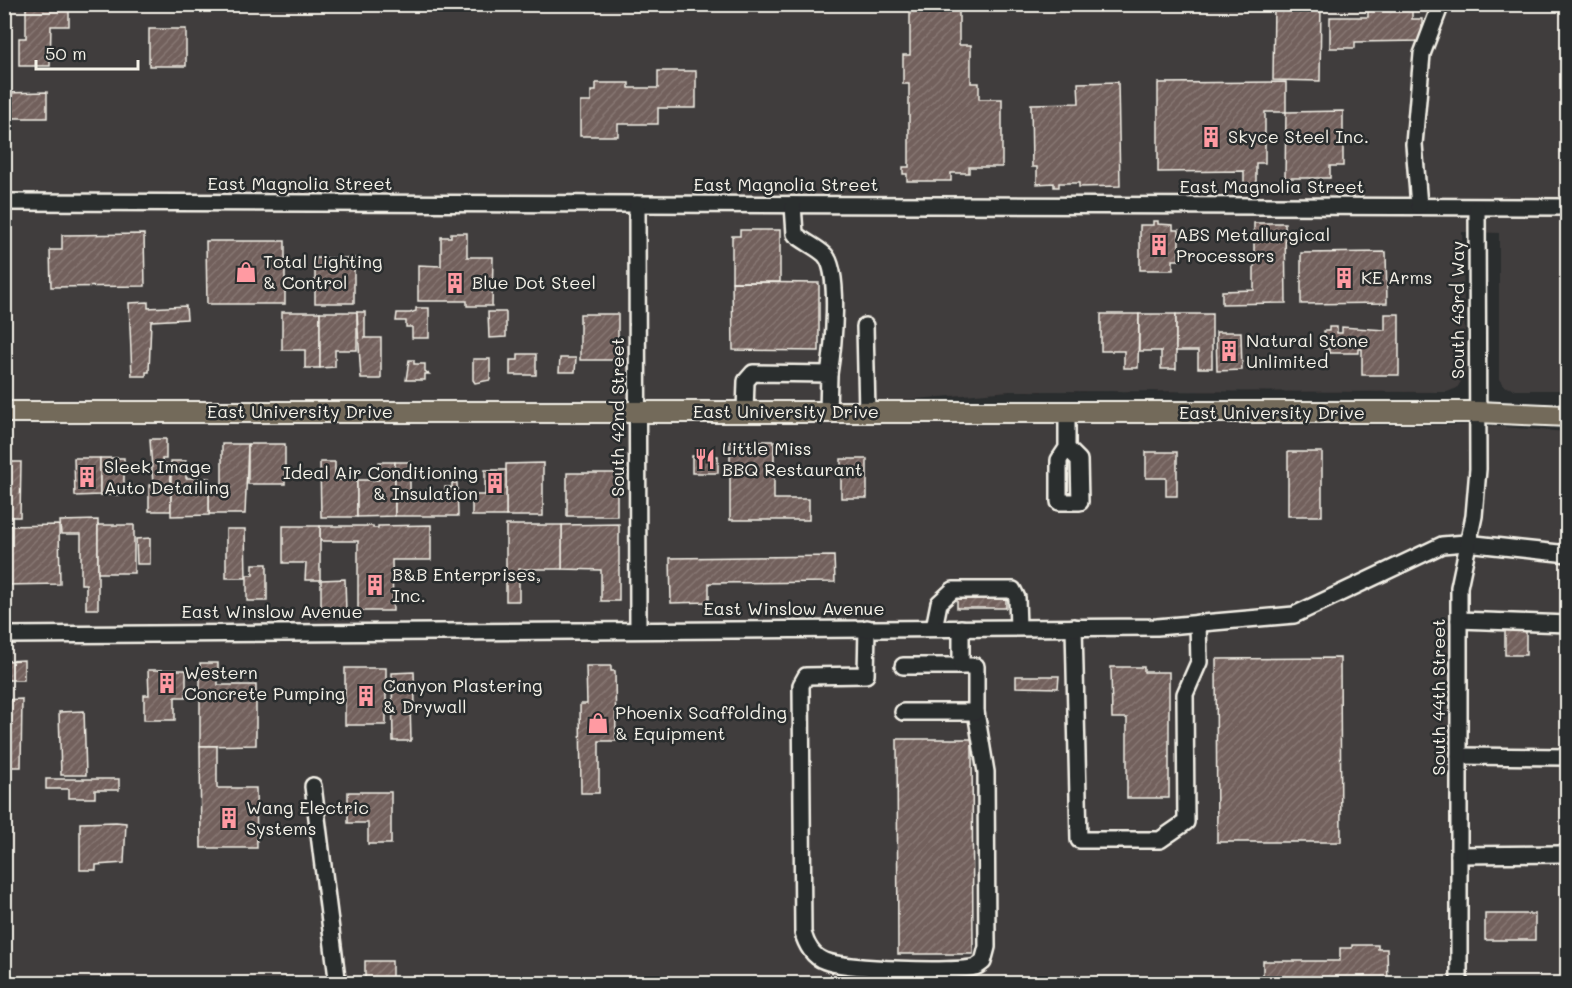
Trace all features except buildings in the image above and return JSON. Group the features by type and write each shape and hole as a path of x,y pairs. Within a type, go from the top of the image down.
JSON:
{"main road":[{"name":"East University Drive","path":"4,412 1478,412 1568,416"}],"street":[{"path":"1419,206 1414,144 1422,54 1441,4"},
{"name":"East Magnolia Street","path":"4,202 1568,207"},
{"name":"South 42nd Street","path":"637,204 638,630"},
{"path":"793,205 795,234 825,255 833,268 834,347 829,374 828,412"},
{"name":"South 43rd Way","path":"1477,208 1478,412"},
{"path":"865,326 867,412"},
{"path":"745,412 746,381 750,375 829,374"},
{"name":"South 44th Street","path":"1459,984 1459,588 1466,543 1474,516 1478,469 1478,412"},
{"path":"1067,413 1067,448"},
{"name":"East Winslow Avenue","path":"4,635 1157,627 1293,615 1345,593 1431,549 1466,543 1568,554"},
{"path":"934,628 939,603 953,590 1003,589 1013,590 1017,598 1018,627"},
{"path":"1459,620 1568,624"},
{"path":"1074,627 1079,840 1160,840 1186,822 1185,694 1199,662 1198,623"},
{"path":"867,628 866,675 806,676 801,685 802,933 810,948 824,961 849,968 957,969 975,967 983,962 987,947 986,772 976,712 976,666 903,666"},
{"path":"961,628 961,666"},
{"path":"903,712 976,712"},
{"path":"1459,756 1568,757"},
{"path":"313,786 336,978"},
{"path":"1459,855 1560,854"}],"shaded area":[{"path":"5,5 1567,5 1567,390 1516,390 1504,386 1499,379 1499,233 1462,232 1466,373 1457,388 1447,392 1010,391 648,422 1478,425 1567,432 1567,983 5,984"}],"place":[{"name":"Skyce Steel Inc.","path":"1211,137"},
{"name":"ABS Metallurgical Processors","path":"1159,245"},
{"name":"Total Lighting & Control","path":"246,272"},
{"name":"KE Arms","path":"1344,278"},
{"name":"Blue Dot Steel","path":"455,283"},
{"name":"Natural Stone Unlimited","path":"1229,351"},
{"name":"Little Miss BBQ Restaurant","path":"705,459"},
{"name":"Sleek Image Auto Detailing","path":"87,477"},
{"name":"Ideal Air Conditioning & Insulation","path":"495,483"},
{"name":"B&B Enterprises, Inc.","path":"375,585"},
{"name":"Western Concrete Pumping","path":"167,683"},
{"name":"Canyon Plastering & Drywall","path":"366,696"},
{"name":"Phoenix Scaffolding & Equipment","path":"598,723"},
{"name":"Wang Electric Systems","path":"229,818"}]}
